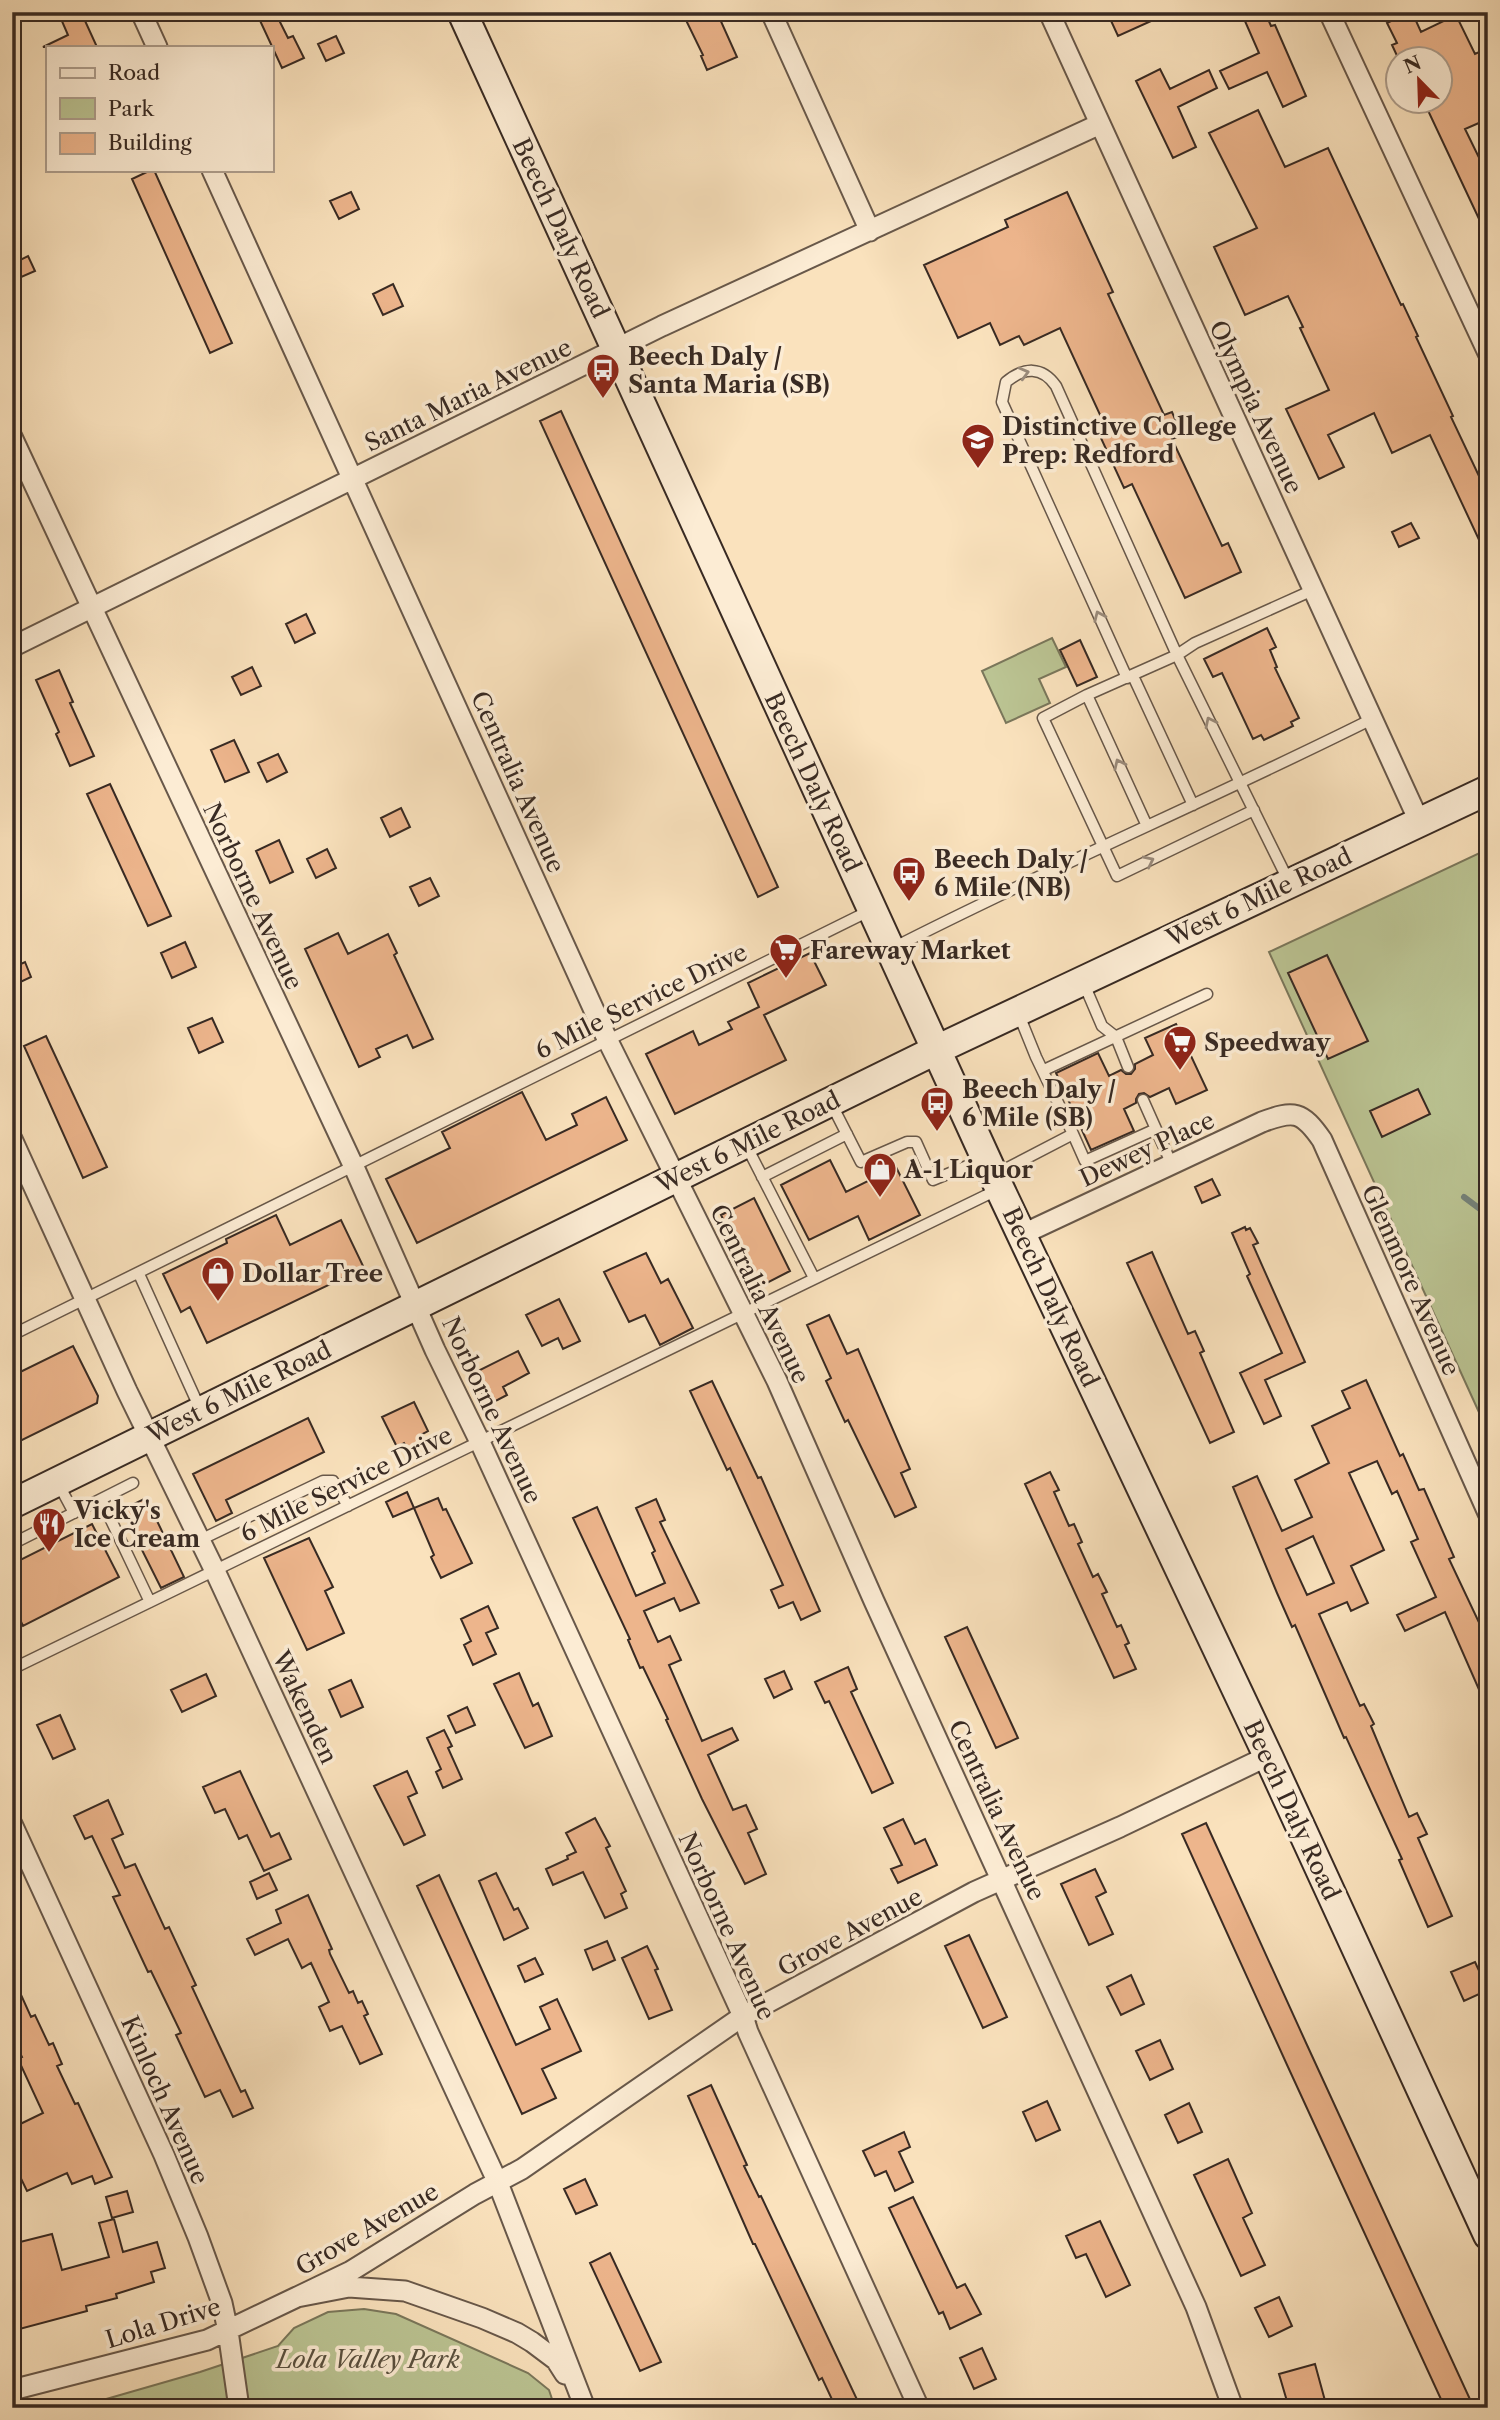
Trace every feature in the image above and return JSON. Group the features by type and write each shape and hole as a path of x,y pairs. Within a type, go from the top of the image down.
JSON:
{"main road":[{"name":"Beech Daly Road","path":"462,12 1021,1235 1268,1756 1488,2235"},
{"name":"West 6 Mile Road","path":"12,1504 830,1101 1488,790"}],"street":[{"path":"141,12 156,46"},
{"path":"771,12 870,230"},
{"name":"Olympia Avenue","path":"1049,12 1419,821"},
{"path":"1329,12 1488,353"},
{"name":"Santa Maria Avenue","path":"12,647 701,308 1100,124"},
{"name":"Centralia Avenue","path":"213,172 608,1041 776,1381 1196,2306 1233,2408"},
{"name":"Norborne Avenue","path":"12,437 354,1167 435,1350 480,1442 919,2408"},
{"name":"Dewey Place","path":"1021,1235 1262,1122 1281,1115 1295,1114"},
{"name":"Glenmore Avenue","path":"1295,1114 1309,1121 1322,1139 1488,1513"},
{"name":"Wakenden","path":"12,1139 149,1436 215,1570 498,2183 543,2301"},
{"name":"Grove Avenue","path":"297,2297 351,2271 475,2194 522,2169 743,2017 974,1892 1268,1756"},
{"name":"Kinloch Avenue","path":"12,1824 198,2237 222,2303 239,2408"},
{"name":"Lola Drive","path":"12,2390 207,2340 297,2297 329,2289 369,2288 405,2291 517,2333 556,2360 583,2402"},
{"name":"Lola Drive","path":"543,2301 583,2402"}],"lane":[{"path":"1192,805 1002,402 1006,382 1024,371 1033,369 1043,373 1056,386 1177,655 1289,883"},
{"path":"1254,810 1117,876 1043,718 1177,655 1195,643 1313,590"},
{"path":"1087,695 1147,826"},
{"path":"890,949 1372,719"},
{"name":"6 Mile Service Drive","path":"86,1298 872,910"},
{"path":"1082,981 1102,1026 1116,1037 1128,1067"},
{"path":"1044,1070 1207,995"},
{"path":"1017,1011 1085,1161 1156,1129"},
{"path":"1143,1100 1172,1165"},
{"path":"830,1101 861,1163 907,1142 916,1142 933,1180 993,1174 1073,1134"},
{"path":"762,1177 847,1134"},
{"path":"745,1144 814,1278"},
{"name":"6 Mile Service Drive","path":"12,1669 814,1278 993,1174"},
{"path":"139,1274 201,1411"},
{"path":"12,1335 86,1298"},
{"path":"200,1540 323,1481 333,1481 348,1506"},
{"path":"57,1482 74,1513"},
{"path":"12,1544 133,1483"},
{"path":"101,1499 150,1602"}],"green space":[{"path":"1052,638 1066,667 1039,679 1050,703 1006,723 982,671"},
{"path":"1488,849 1488,1432 1269,952"},
{"name":"Lola Valley Park","path":"364,2309 396,2314 528,2373 549,2390 555,2408 75,2408 278,2346 294,2328 328,2312"}],"building":[{"path":"58,12 81,12 97,46 43,47 68,35"},
{"path":"256,12 275,12 288,38 293,36 304,58 282,68"},
{"path":"682,12 729,12 719,17 737,57 707,70 701,56 703,55"},
{"path":"1107,12 1171,12 1118,36"},
{"path":"1241,12 1265,12 1271,26 1275,25 1306,96 1283,107 1267,72 1229,89 1220,71 1259,53"},
{"path":"1412,12 1421,32 1456,15 1475,54 1488,48 1488,119 1465,129 1488,176 1488,238 1431,116 1454,116 1454,46 1392,46 1397,43 1387,23"},
{"path":"336,36 344,53 326,61 318,44"},
{"path":"1160,69 1170,89 1209,70 1217,88 1178,107 1196,147 1173,158 1136,81"},
{"path":"1258,110 1285,167 1328,148 1418,336 1416,337 1453,416 1451,417 1488,495 1488,559 1430,435 1392,453 1374,413 1328,435 1344,467 1319,479 1286,409 1329,390 1300,328 1303,327 1288,296 1245,315 1214,247 1257,228 1209,133"},
{"path":"147,172 155,172 232,343 210,353 132,179"},
{"path":"351,192 359,209 339,219 330,201"},
{"name":"Distinctive College Prep: Redford","path":"1067,192 1113,292 1108,294 1164,415 1172,412 1182,435 1172,439 1222,546 1228,543 1241,572 1185,598 1132,484 1124,488 1100,436 1108,432 1060,328 1024,345 1019,336 1000,345 990,323 958,338 924,265 1008,227 1005,220"},
{"path":"28,256 35,271 12,281 12,264"},
{"path":"393,284 403,306 383,315 373,294"},
{"path":"561,411 778,887 758,897 540,421"},
{"path":"1411,523 1419,538 1399,547 1392,532"},
{"path":"306,614 315,633 295,643 286,624"},
{"path":"1267,628 1276,647 1270,650 1277,667 1275,668 1299,718 1291,722 1293,726 1264,740 1261,735 1253,739 1222,673 1213,677 1204,659"},
{"path":"1080,640 1097,677 1077,686 1060,650"},
{"path":"252,667 261,686 241,695 232,677"},
{"path":"59,670 73,702 70,703 94,756 70,766 56,734 59,732 36,680"},
{"path":"234,740 249,772 225,782 211,750"},
{"path":"278,754 287,772 267,782 258,763"},
{"path":"110,784 171,916 148,926 87,794"},
{"path":"401,808 410,827 390,837 381,818"},
{"path":"279,840 293,872 270,883 256,851"},
{"path":"327,849 336,868 316,878 307,859"},
{"path":"430,878 439,896 419,906 410,887"},
{"path":"338,933 348,954 388,934 397,953 394,955 433,1039 413,1048 407,1035 376,1049 380,1057 359,1067 305,949"},
{"path":"185,942 196,967 172,978 161,953"},
{"path":"810,953 826,985 764,1015 786,1060 675,1114 646,1054 693,1031 699,1045 732,1029 728,1022 759,1007 748,983"},
{"path":"1327,955 1368,1041 1328,1059 1288,973"},
{"path":"25,962 31,977 12,986 12,968"},
{"path":"212,1018 223,1042 199,1053 188,1028"},
{"name":"Speedway","path":"1176,1024 1207,1090 1176,1104 1169,1088 1150,1097 1144,1093 1139,1094 1136,1103 1124,1109 1134,1131 1091,1150 1056,1073 1098,1053 1109,1076 1121,1070 1131,1074 1135,1064 1153,1055 1145,1038"},
{"path":"46,1036 107,1167 83,1178 24,1046"},
{"path":"1418,1089 1430,1114 1382,1137 1370,1111"},
{"path":"522,1092 546,1140 577,1125 572,1114 606,1097 627,1140 417,1243 386,1179 450,1148 442,1132"},
{"path":"830,1160 846,1192 896,1167 920,1215 869,1240 858,1216 809,1240 781,1185"},
{"path":"1212,1179 1220,1195 1202,1203 1195,1187"},
{"path":"754,1198 790,1271 757,1288 721,1215"},
{"path":"276,1215 290,1245 341,1220 364,1268 207,1343 190,1307 181,1312 163,1274 227,1243 226,1239"},
{"path":"1245,1227 1246,1230 1250,1228 1258,1243 1253,1245 1305,1362 1265,1380 1281,1416 1264,1424 1240,1373 1282,1353 1247,1276 1250,1274 1232,1233"},
{"path":"1152,1252 1188,1334 1195,1331 1204,1351 1200,1353 1234,1432 1210,1443 1127,1263"},
{"path":"646,1253 661,1283 668,1279 693,1328 660,1345 645,1315 629,1322 604,1272"},
{"path":"559,1299 580,1341 563,1349 558,1338 542,1346 526,1315"},
{"path":"829,1315 847,1354 858,1349 910,1469 901,1473 916,1507 895,1517 826,1381 831,1378 807,1325"},
{"path":"73,1346 98,1396 97,1403 12,1445 12,1392 19,1389 12,1376"},
{"path":"518,1351 529,1373 503,1387 507,1395 488,1405 472,1374"},
{"path":"1366,1380 1400,1456 1403,1454 1419,1490 1424,1489 1454,1557 1449,1559 1488,1646 1488,1710 1445,1612 1405,1631 1397,1615 1436,1597 1411,1542 1418,1539 1397,1491 1392,1494 1377,1461 1349,1473 1384,1550 1351,1566 1368,1603 1351,1611 1347,1602 1319,1614 1360,1706 1364,1704 1374,1724 1371,1726 1409,1817 1417,1813 1427,1834 1418,1838 1452,1916 1428,1927 1399,1860 1402,1859 1346,1737 1344,1738 1295,1625 1292,1627 1233,1487 1257,1476 1282,1531 1312,1517 1295,1480 1329,1463 1312,1426 1350,1408 1342,1391","holes":["1313,1536 1334,1583 1307,1595 1286,1549"]},
{"path":"712,1381 758,1478 761,1477 820,1611 801,1620 793,1602 779,1608 771,1590 783,1585 730,1468 727,1470 690,1391"},
{"path":"414,1402 428,1431 419,1436 424,1445 409,1452 404,1443 397,1447 382,1417"},
{"path":"308,1418 324,1452 226,1500 232,1513 216,1521 193,1474"},
{"path":"1050,1472 1059,1490 1054,1492 1069,1526 1074,1524 1082,1542 1078,1544 1093,1577 1098,1574 1107,1592 1102,1594 1117,1627 1121,1625 1129,1643 1125,1645 1136,1669 1114,1678 1025,1484"},
{"path":"407,1492 414,1508 393,1517 386,1502"},
{"path":"146,1498 184,1577 161,1588 122,1510"},
{"path":"438,1498 472,1563 441,1578 414,1508"},
{"path":"656,1499 665,1520 660,1522 699,1603 680,1611 674,1598 644,1611 658,1642 670,1636 681,1660 669,1665 702,1741 732,1728 738,1740 708,1755 733,1810 746,1805 757,1829 748,1833 766,1874 745,1884 702,1799 643,1667 640,1668 628,1640 630,1639 573,1518 597,1507 636,1596 665,1583 652,1553 655,1551 636,1508"},
{"path":"92,1524 119,1577 23,1626 17,1613 12,1615 12,1564"},
{"path":"309,1538 333,1587 325,1591 344,1633 307,1650 264,1558"},
{"path":"488,1606 498,1628 486,1633 496,1654 473,1665 464,1645 471,1641 461,1619"},
{"path":"967,1627 1018,1738 996,1748 945,1637"},
{"path":"848,1667 857,1689 851,1692 893,1783 872,1793 829,1701 825,1703 815,1682"},
{"path":"784,1671 792,1689 774,1698 765,1679"},
{"path":"519,1673 533,1706 538,1703 552,1736 525,1748 494,1684"},
{"path":"206,1674 216,1696 182,1712 171,1690"},
{"path":"351,1680 363,1707 341,1717 329,1690"},
{"path":"467,1707 475,1725 456,1733 448,1716"},
{"path":"60,1715 75,1749 53,1759 37,1725"},
{"path":"444,1730 452,1746 448,1748 462,1779 443,1788 436,1772 441,1769 427,1738"},
{"path":"240,1771 271,1837 279,1833 291,1859 264,1871 247,1835 239,1839 225,1809 215,1813 203,1787"},
{"path":"407,1771 417,1793 408,1797 425,1835 404,1845 374,1786"},
{"path":"108,1800 123,1834 112,1839 125,1868 135,1864 165,1929 169,1927 196,1985 192,1987 241,2092 245,2090 253,2108 233,2117 220,2090 205,2097 176,2035 181,2033 151,1971 148,1972 113,1897 120,1895 92,1836 85,1839 74,1816"},
{"path":"595,1818 610,1846 606,1848 626,1891 621,1894 627,1908 605,1918 583,1872 553,1885 546,1869 568,1859 567,1856 576,1852 566,1833"},
{"path":"903,1819 915,1844 925,1839 937,1865 898,1883 891,1869 902,1865 884,1828"},
{"path":"1206,1823 1474,2408 1445,2408 1288,2067 1182,1834"},
{"path":"1095,1869 1106,1892 1096,1897 1113,1934 1089,1945 1061,1884"},
{"path":"269,1873 277,1890 257,1899 250,1882"},
{"path":"496,1873 514,1910 518,1908 528,1928 504,1940 479,1881"},
{"path":"439,1875 516,2045 550,2029 540,2007 557,1999 581,2051 542,2069 556,2098 522,2114 417,1886"},
{"path":"308,1895 332,1949 329,1950 330,1954 349,1993 353,1991 358,2003 362,2001 368,2014 364,2016 382,2054 360,2064 342,2026 330,2031 319,2007 329,2002 311,1963 302,1968 288,1939 255,1955 247,1939 281,1923 276,1910"},
{"path":"969,1935 1007,2017 983,2028 945,1946"},
{"path":"607,1941 615,1960 593,1970 585,1950"},
{"path":"647,1946 672,2010 649,2019 622,1958"},
{"path":"535,1958 543,1974 525,1982 518,1966"},
{"path":"1475,1962 1488,1990 1464,2001 1451,1972"},
{"path":"12,1975 31,2017 35,2015 49,2045 53,2043 62,2064 57,2066 75,2104 78,2103 112,2177 95,2184 92,2176 72,2184 67,2173 27,2191 12,2160 12,2128 43,2113 18,2059 22,2057 12,2037"},
{"path":"1131,1975 1144,2004 1121,2015 1107,1987"},
{"path":"1160,2040 1173,2069 1150,2080 1136,2051"},
{"path":"711,2085 747,2165 744,2166 759,2197 761,2196 861,2408 836,2408 822,2378 819,2380 753,2244 688,2096"},
{"path":"1047,2101 1060,2130 1036,2141 1023,2112"},
{"path":"1189,2103 1202,2132 1178,2143 1165,2115"},
{"path":"904,2132 910,2147 899,2152 913,2182 895,2191 886,2171 875,2176 863,2151"},
{"path":"1228,2159 1252,2213 1243,2218 1265,2265 1241,2276 1194,2175"},
{"path":"585,2179 597,2205 576,2214 564,2189"},
{"path":"127,2191 133,2212 112,2218 106,2197"},
{"path":"913,2197 957,2288 965,2284 981,2314 950,2329 943,2312 939,2314 889,2208"},
{"path":"114,2219 123,2252 157,2242 165,2268 151,2272 154,2282 116,2294 117,2298 86,2306 87,2311 12,2331 12,2244 52,2234 62,2270 109,2257 99,2223"},
{"path":"1100,2221 1130,2285 1106,2297 1086,2254 1076,2258 1066,2236"},
{"path":"610,2253 661,2362 640,2371 590,2263"},
{"path":"1279,2297 1292,2326 1269,2337 1255,2308"},
{"path":"982,2348 996,2379 974,2389 960,2358"},
{"path":"1315,2364 1327,2408 1289,2408 1279,2374"}],"waterway":[{"path":"1464,1197 1488,1215"}],"place":[{"name":"Beech Daly / Santa Maria (SB)","path":"603,400"},
{"name":"Distinctive College Prep: Redford","path":"978,470"},
{"name":"Beech Daly / 6 Mile (NB)","path":"909,903"},
{"name":"Fareway Market","path":"786,980"},
{"name":"Speedway","path":"1180,1072"},
{"name":"Beech Daly / 6 Mile (SB)","path":"937,1133"},
{"name":"A-1 Liquor","path":"880,1199"},
{"name":"Dollar Tree","path":"218,1303"},
{"name":"Vicky's Ice Cream","path":"49,1554"}]}
